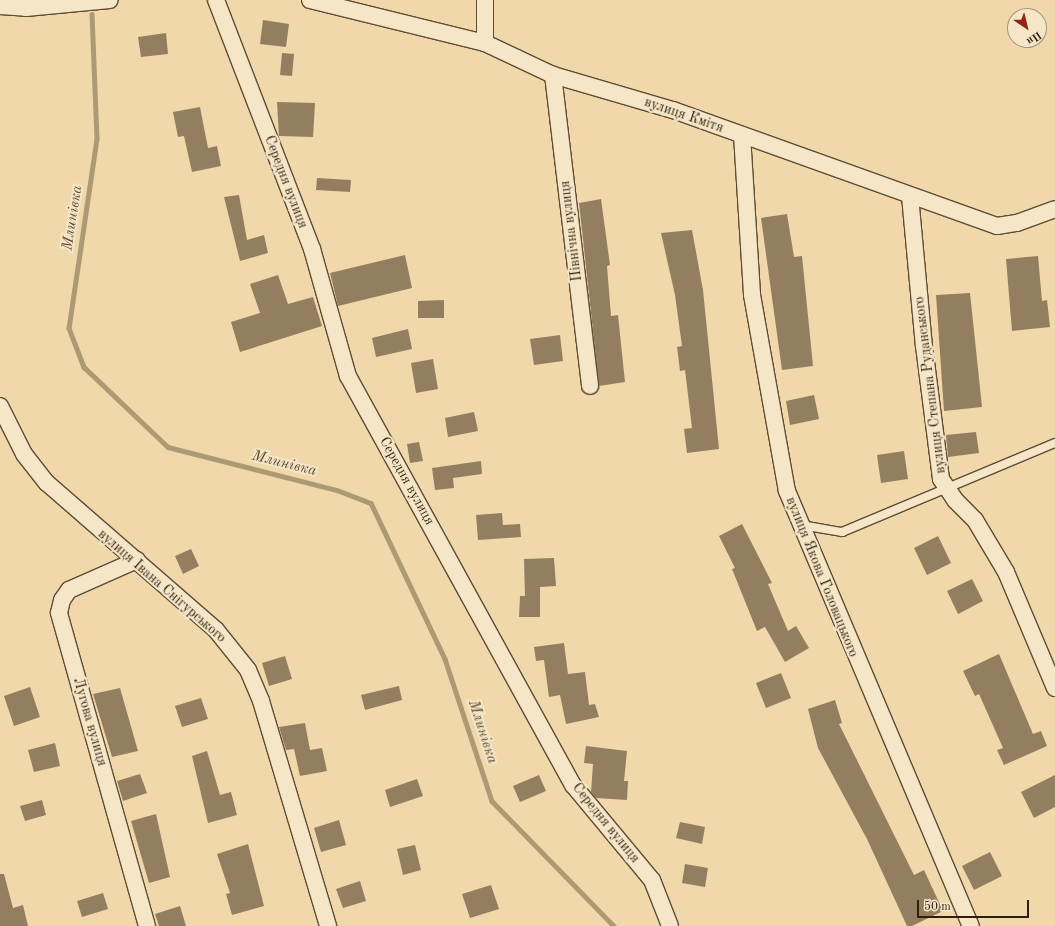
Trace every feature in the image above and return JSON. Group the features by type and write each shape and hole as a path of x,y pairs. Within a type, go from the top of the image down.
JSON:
{"street":[{"path":"0,6 26,8 110,0"},
{"name":"Середня вулиця","path":"216,0 312,249 348,376 573,785 652,880 670,926"},
{"name":"вулиця Кмітя","path":"310,0 485,43 553,75 673,110 997,226 1017,223 1055,209"},
{"path":"485,0 485,43"},
{"name":"Північна вулиця","path":"553,75 590,386"},
{"name":"вулиця Якова Головацького","path":"742,135 752,295 787,491 798,525 971,926"},
{"name":"вулиця Степана Руданського","path":"910,196 924,346 941,479 946,490 975,520 1006,572 1055,688"},
{"name":"вулиця Івана Снігурського","path":"0,406 24,454 47,483 216,630 248,670 262,701 328,926"},
{"name":"Лугова вулиця","path":"137,560 69,590 62,600 59,613 147,926"}],"lane":[{"path":"798,525 842,532 946,490 1055,443"}],"building":[{"path":"263,20 289,24 286,47 260,44"},
{"path":"166,33 168,54 141,57 138,37"},
{"path":"282,53 294,54 292,76 280,75"},
{"path":"277,102 315,103 313,137 279,136"},
{"path":"200,107 208,148 217,146 221,166 192,172 184,136 178,137 173,112"},
{"path":"317,178 351,180 350,192 316,190"},
{"path":"239,195 247,240 264,235 268,253 240,261 224,197"},
{"path":"601,199 610,265 607,266 611,316 618,315 625,382 599,386 579,203"},
{"path":"787,214 794,257 802,256 813,366 782,370 761,218"},
{"path":"692,230 703,290 719,449 687,453 684,429 692,428 685,370 680,371 677,347 682,346 675,295 661,233"},
{"path":"405,255 412,288 338,306 330,273"},
{"path":"1038,256 1042,301 1047,300 1050,327 1012,331 1006,259"},
{"path":"278,275 288,304 313,297 322,326 240,352 231,322 260,313 250,284"},
{"path":"970,293 982,407 944,411 936,295"},
{"path":"444,300 444,318 418,318 418,301"},
{"path":"408,329 412,349 376,357 372,338"},
{"path":"560,335 563,361 534,365 530,339"},
{"path":"433,359 438,389 416,393 411,363"},
{"path":"814,395 819,419 790,425 786,401"},
{"path":"474,412 478,431 448,437 445,418"},
{"path":"976,432 979,453 948,457 946,435"},
{"path":"419,442 423,461 410,463 407,444"},
{"path":"904,451 908,479 881,483 877,455"},
{"path":"481,461 482,474 453,478 454,488 435,490 432,468"},
{"path":"502,513 503,525 520,524 521,537 478,540 476,515"},
{"path":"742,524 772,583 768,584 788,631 796,626 809,648 785,662 765,627 757,631 732,569 735,568 719,536"},
{"path":"938,536 951,563 927,575 914,548"},
{"path":"191,549 199,566 183,574 175,556"},
{"path":"554,558 556,586 540,587 540,617 519,617 520,596 525,596 524,559"},
{"path":"972,579 983,601 958,614 947,591"},
{"path":"564,643 568,674 585,672 589,705 595,704 599,717 566,724 560,695 549,697 544,660 536,661 534,647"},
{"path":"999,654 1033,734 1041,731 1047,746 1004,765 997,750 1003,748 979,694 975,696 963,671"},
{"path":"285,656 292,679 269,686 262,663"},
{"path":"781,673 791,698 766,708 756,683"},
{"path":"399,686 402,700 365,710 361,695"},
{"path":"30,687 40,717 14,726 4,696"},
{"path":"120,688 138,751 112,757 93,694"},
{"path":"201,698 208,719 182,727 175,706"},
{"path":"835,700 842,723 839,724 914,875 924,870 943,911 912,926 907,926 867,839 818,748 808,709"},
{"path":"305,723 310,750 322,748 327,771 300,776 294,749 286,750 279,727"},
{"path":"55,743 60,766 34,772 28,750"},
{"path":"586,746 627,751 624,781 628,781 627,800 596,798 591,792 593,764 584,763"},
{"path":"207,751 220,795 231,792 237,815 208,823 192,756"},
{"path":"140,774 147,793 123,801 117,781"},
{"path":"539,775 546,791 520,802 513,786"},
{"path":"1055,775 1055,807 1034,818 1021,792"},
{"path":"417,779 423,796 390,807 385,790"},
{"path":"42,800 46,815 25,821 20,806"},
{"path":"156,814 170,877 149,883 131,821"},
{"path":"339,820 346,845 321,852 314,828"},
{"path":"680,822 705,827 702,844 676,838"},
{"path":"248,844 264,906 232,915 226,894 230,893 217,854"},
{"path":"415,845 421,870 403,875 397,849"},
{"path":"990,852 1002,876 974,890 962,866"},
{"path":"685,864 708,868 705,887 682,883"},
{"path":"0,874 4,874 13,908 23,905 28,926 0,926"},
{"path":"360,881 366,901 343,908 336,889"},
{"path":"491,885 499,909 470,918 462,894"},
{"path":"103,893 108,909 82,917 77,901"},
{"path":"180,906 186,926 159,926 155,914"}],"waterway":[{"name":"Млинівка","path":"92,14 97,139 69,328 84,367 168,447 337,490 371,503 445,659 492,801 614,926"}]}
